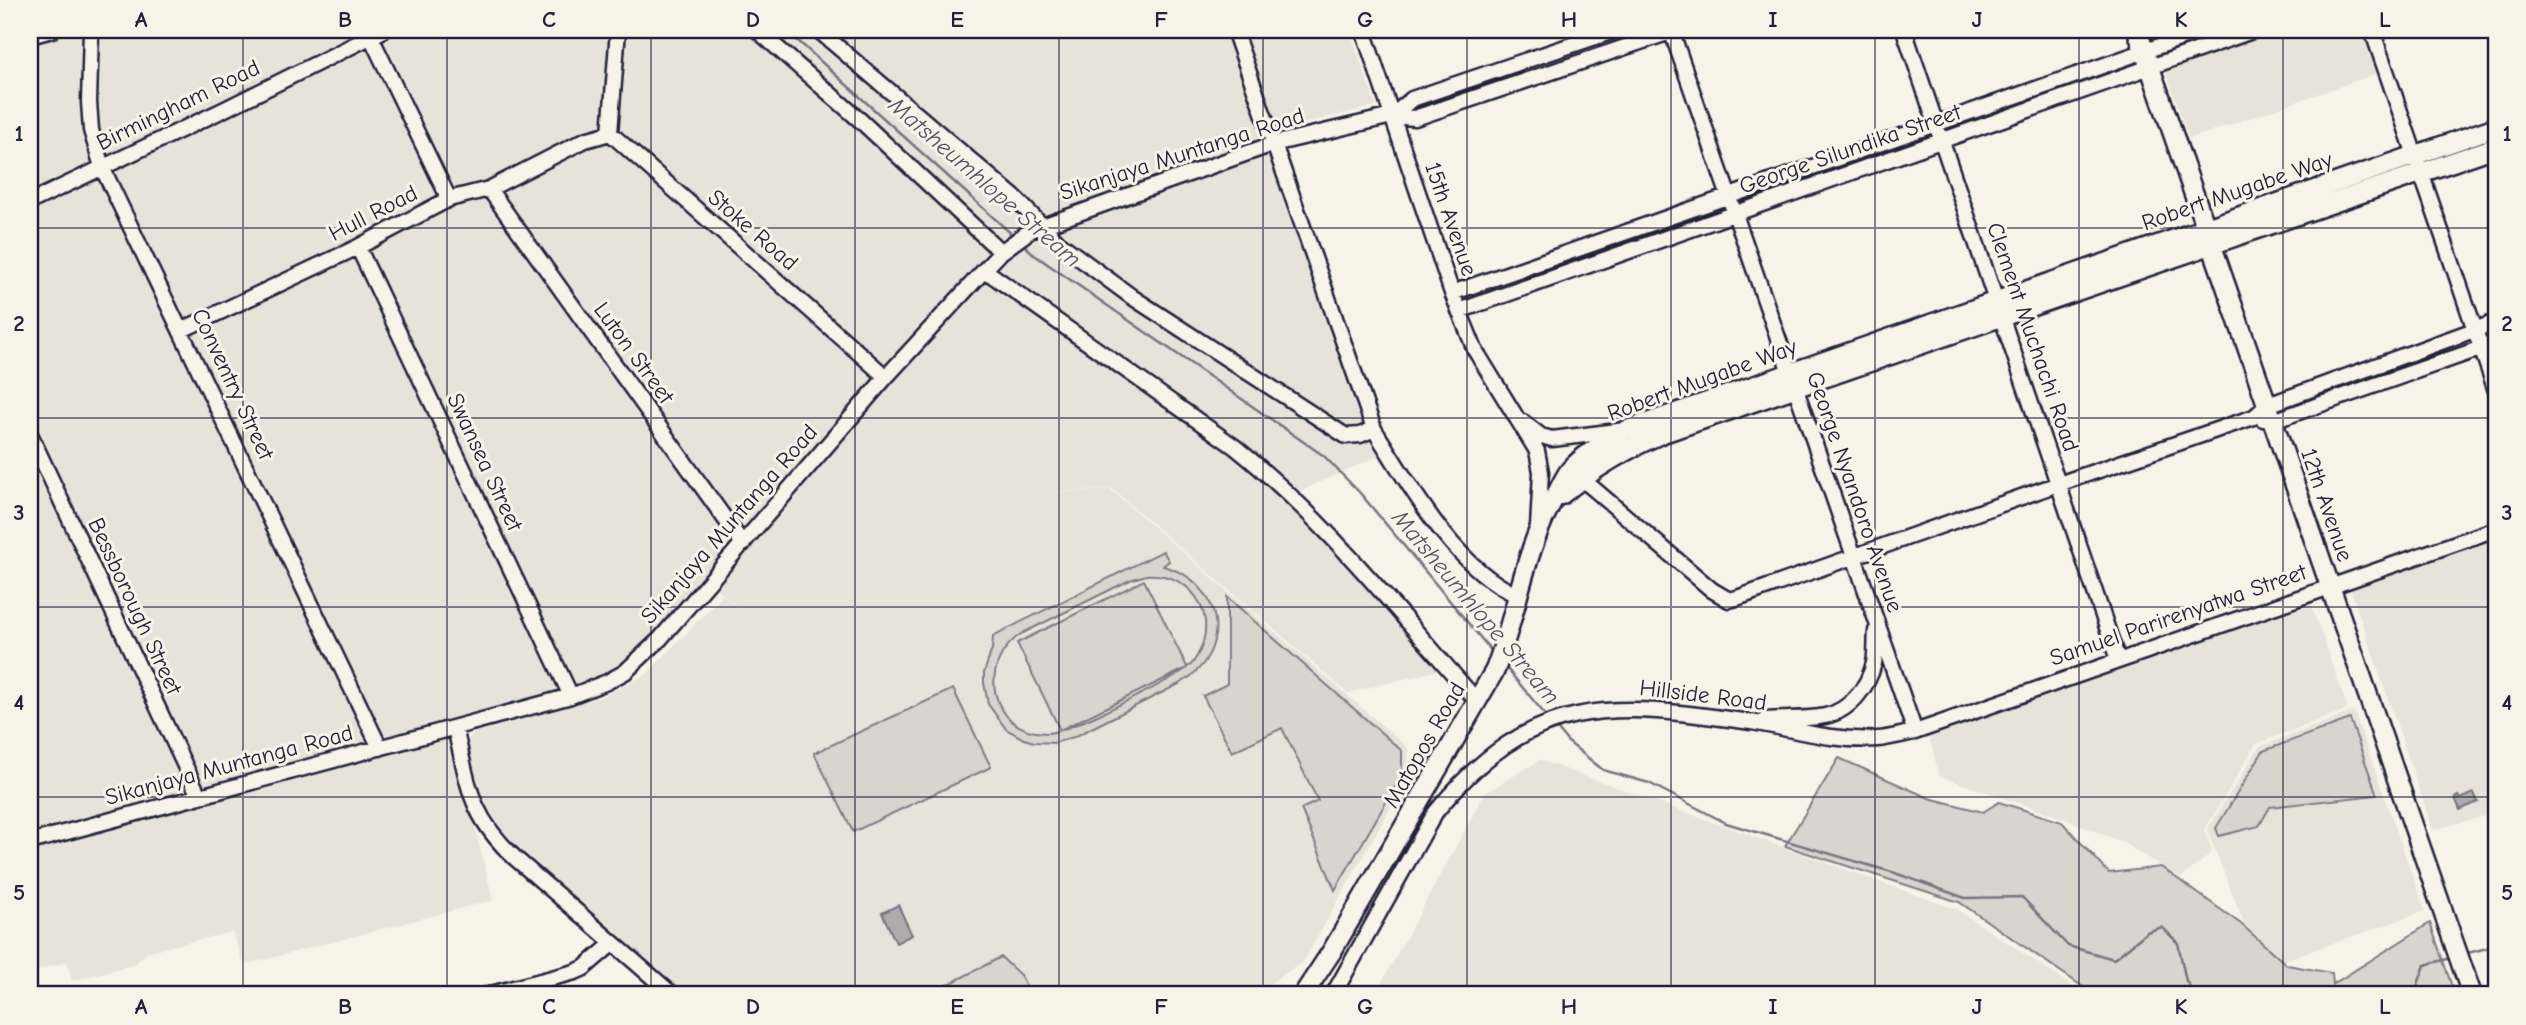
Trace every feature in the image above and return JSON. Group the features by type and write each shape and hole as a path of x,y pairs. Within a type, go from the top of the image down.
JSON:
{"main road":[{"name":"12th Avenue","path":"2137,30 2209,235 2265,414 2329,586 2469,987"},
{"name":"Robert Mugabe Way","path":"1550,503 1570,470 1596,448 1627,430 1792,381 2000,309 2209,235 2415,155 2496,127"},
{"name":"Robert Mugabe Way","path":"2209,235 2496,147"},
{"name":"Robert Mugabe Way","path":"1550,503 1581,478 1633,446 1792,381"},
{"name":"Matopos Road","path":"1303,995 1332,951 1495,670 1504,648 1517,595 1550,503"}],"street":[{"path":"30,36 52,30"},
{"name":"Conventry Street","path":"91,30 91,130 102,167 380,748"},
{"path":"610,133 618,30"},
{"path":"757,30 1005,249"},
{"path":"818,30 1014,197 1035,227 1132,297 1346,436 1360,435 1374,429"},
{"path":"1234,30 1374,429 1409,485 1467,559 1488,579 1517,595"},
{"name":"15th Avenue","path":"1363,30 1452,293 1475,350 1537,451 1541,472 1538,532"},
{"path":"1392,116 1412,99 1616,30"},
{"path":"1392,116 1415,118 1673,30"},
{"name":"George Nyandoro Avenue","path":"1673,30 1914,732"},
{"name":"Clement Muchachi Road","path":"1904,30 2118,660"},
{"name":"George Silundika Street","path":"1460,311 1942,141 2147,59 2205,30"},
{"name":"George Silundika Street","path":"1452,293 1936,123 2147,59 2255,30"},
{"path":"2372,30 2496,391"},
{"path":"378,33 449,199"},
{"name":"Birmingham Road","path":"30,202 378,33"},
{"name":"Sikanjaya Muntanga Road","path":"30,842 571,696 625,673 660,639 886,377 1005,249 1035,227 1273,144 1392,116"},
{"name":"Hull Road","path":"182,330 358,247 449,199 489,189 585,140 610,133"},
{"name":"Stoke Road","path":"610,133 886,377"},
{"name":"Luton Street","path":"489,189 743,544"},
{"name":"Swansea Street","path":"358,247 571,696"},
{"path":"986,271 1262,468 1353,562 1478,702"},
{"path":"2265,414 2496,322"},
{"path":"1581,478 1712,590 1729,600 2265,414 2496,343"},
{"name":"15th Avenue","path":"1514,415 1541,436 1552,439 1627,430"},
{"name":"Bessborough Street","path":"30,435 200,796"},
{"name":"Samuel Parirenyatwa Street","path":"1914,732 2496,529"},
{"path":"1750,722 1823,717 1838,713 1849,705 1864,687 1874,663 1877,622"},
{"name":"Hillside Road","path":"1333,995 1435,813 1484,761 1528,731 1561,718 1619,709 1657,710 1750,722 1845,739 1879,739 1914,732"},
{"path":"455,728 472,801 482,821 509,852 673,995"},
{"path":"487,995 536,991 584,968 614,943"}],"shaded area":[{"path":"30,30 1350,30 1376,106 1275,130 1385,453 1287,497 1444,669 1348,693 1111,488 1039,494 1110,489 1408,748 1409,775 1304,961 1253,995 680,995 505,842 478,798 466,743 474,733 603,696 647,674 723,595 757,624 708,581 624,668 605,679 450,725 493,900 244,965 232,932 147,952 135,964 72,981 67,962 30,972"},
{"path":"2268,30 2366,30 2381,72 2189,139 2164,66"},
{"path":"2496,534 2496,813 2433,830 2348,582"},
{"path":"1163,551 1169,561 1163,566 1183,574 1199,586 1209,601 1215,618 1215,636 1209,653 1198,669 1181,683 1074,737 1054,743 1034,742 1006,729 988,704 984,673 992,649 993,636","holes":["1146,575 1164,576 1179,582 1192,592 1205,618 1205,634 1200,650 1187,667 1144,580 1017,643 1060,730 1046,733 1027,730 1012,721 1001,708 995,693 995,677 999,660 1008,645 1023,633 1130,580","1187,668 1117,706 1060,730"]},
{"path":"2308,596 2348,709 2256,744 2204,831 2213,852 2181,878 2120,841 2063,818 1939,776 1928,731"},
{"path":"1227,597 1402,751 1402,775 1335,890 1301,809 1318,801 1282,728 1232,752 1203,696 1227,684"},
{"path":"953,689 991,767 853,832 814,753"},
{"path":"2354,711 2425,911 2279,962 2244,923 2207,830 2259,747"},
{"path":"2350,719 2377,795 2270,807 2259,826 2219,836 2216,828 2263,751"},
{"path":"1839,758 1929,798 1983,812 1999,802 2062,822 2109,873 2161,867 2241,924 2287,965 2332,973 2333,984 2430,923 2455,995 2095,995 1959,902 1785,846"},
{"path":"1540,760 1958,910 2086,995 1375,995 1485,793"},
{"path":"2474,793 2478,802 2460,810 2455,798 2458,796 2460,799"},
{"path":"898,905 912,935 896,943 882,913"},
{"path":"1001,957 1021,976 1030,995 928,995"}],"waterway":[{"name":"Matsheumhlope Stream","path":"786,30 1015,237"},
{"name":"Matsheumhlope Stream","path":"1022,243 1036,256 1324,456 1360,493 1494,654"},
{"name":"Matsheumhlope Stream","path":"1503,664 1548,718"},
{"name":"Matsheumhlope Stream","path":"1555,726 1567,741 1603,770 1649,783 1726,823 1895,873 1965,898 2022,897 2068,946 2114,959 2147,932 2162,927 2178,943 2186,981 2195,995"},
{"name":"Matsheumhlope Stream","path":"2464,954 2491,947 2496,951"},
{"name":"Matsheumhlope Stream","path":"2414,995 2425,965 2451,958"}]}
